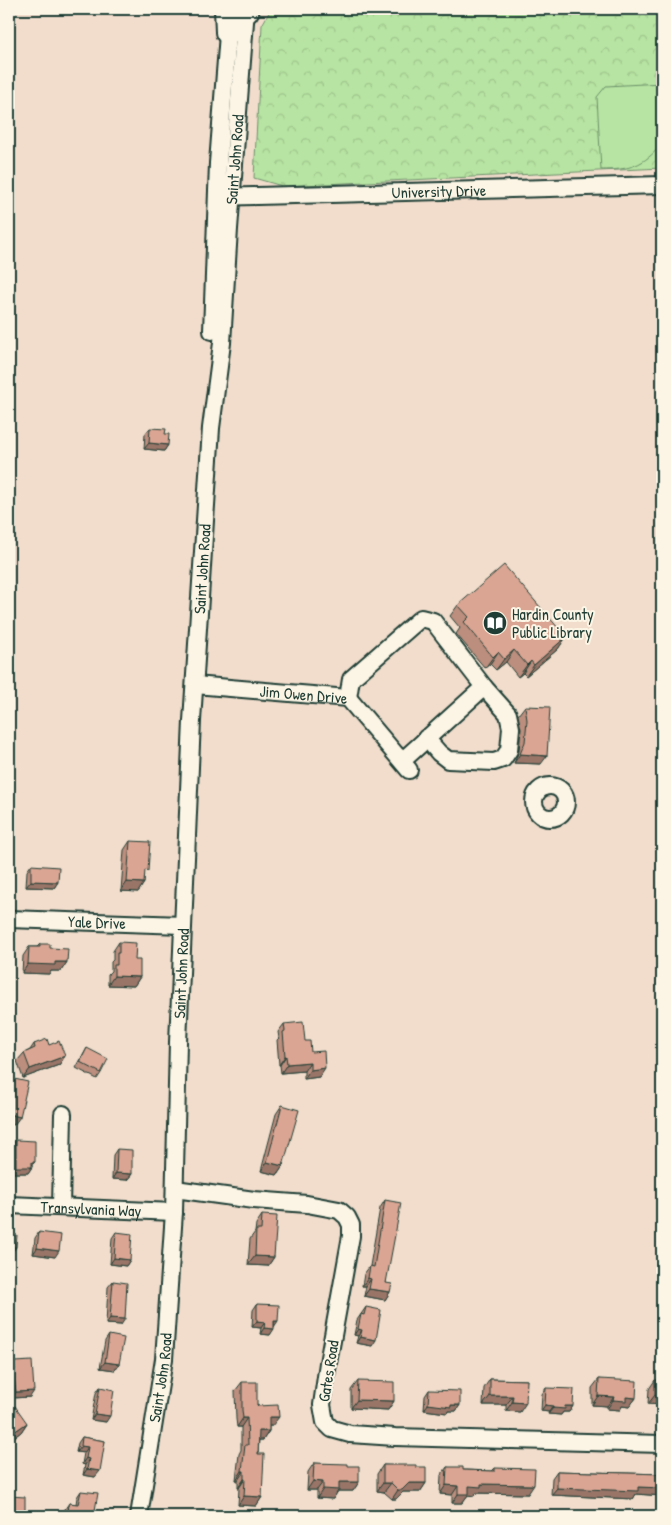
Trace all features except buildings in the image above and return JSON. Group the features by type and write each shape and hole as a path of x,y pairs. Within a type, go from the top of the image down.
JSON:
{"street":[{"name":"Saint John Road","path":"225,197 218,163 237,13"},
{"name":"Saint John Road","path":"139,1516 164,1359 174,1212 183,925 195,685 211,428 215,219 225,197 237,13"},
{"name":"University Drive","path":"225,197 662,185"},
{"path":"348,698 351,679 421,618 433,621 484,687 508,714 511,728 509,750 503,759 494,762 448,760 426,738 484,687"},
{"name":"Jim Owen Drive","path":"195,685 348,698 405,765 426,738"},
{"name":"Yale Drive","path":"9,919 183,925"},
{"path":"61,1207 63,1114"},
{"name":"Gates Road","path":"175,1189 254,1200 306,1204 339,1210 348,1217 351,1225 351,1236 322,1405 325,1422 332,1429 350,1434 395,1437 662,1444"},
{"name":"Transylvania Way","path":"9,1205 174,1212"}],"green space":[{"path":"271,9 662,9 662,168 282,186 254,178 262,25"},
{"path":"662,83 662,144 642,162 628,168 601,170 597,97 606,86"}],"place":[{"name":"Hardin County Public Library","path":"495,623"}]}
